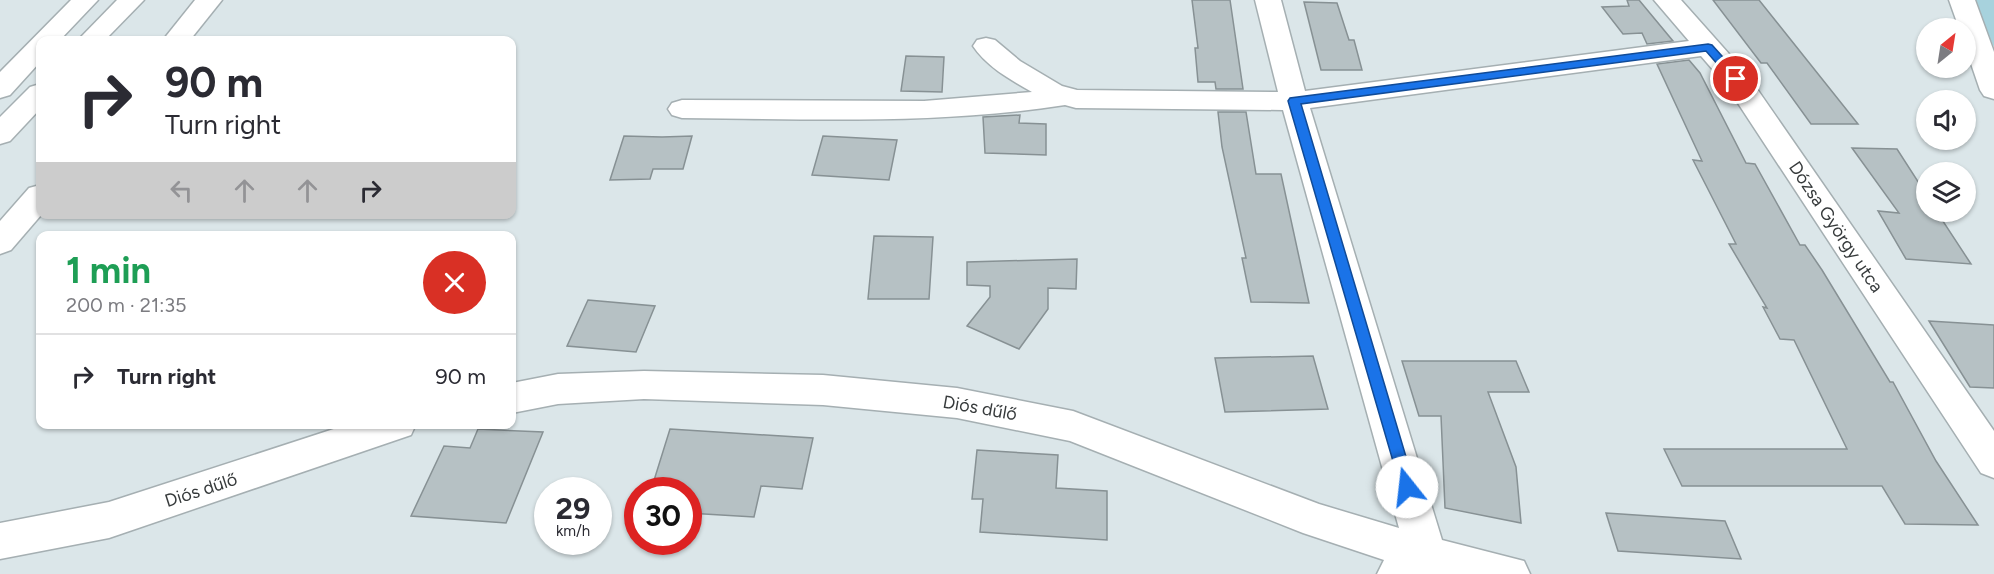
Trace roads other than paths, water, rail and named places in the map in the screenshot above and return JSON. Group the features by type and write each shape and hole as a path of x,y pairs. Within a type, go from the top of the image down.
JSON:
{"street":[{"path":"50,36 85,0"},
{"path":"95,36 131,0"},
{"path":"179,36 209,0"},
{"path":"1268,0 1412,564"},
{"name":"Dózsa György utca","path":"1667,0 1736,79 1994,462"},
{"path":"1962,0 1994,90"},
{"path":"986,46 1010,67 1052,92 1067,96 1098,100 1294,101 1708,47"},
{"path":"0,89 36,50"},
{"path":"682,109 919,109 1017,106 1067,96"},
{"path":"0,134 36,97"},
{"path":"0,242 36,201"},
{"name":"Diós dűlő","path":"516,397 558,389 644,385 823,390 957,402 1073,426 1317,521 1412,564 1510,574"},
{"name":"Diós dűlő","path":"0,541 109,520 383,429"}]}
